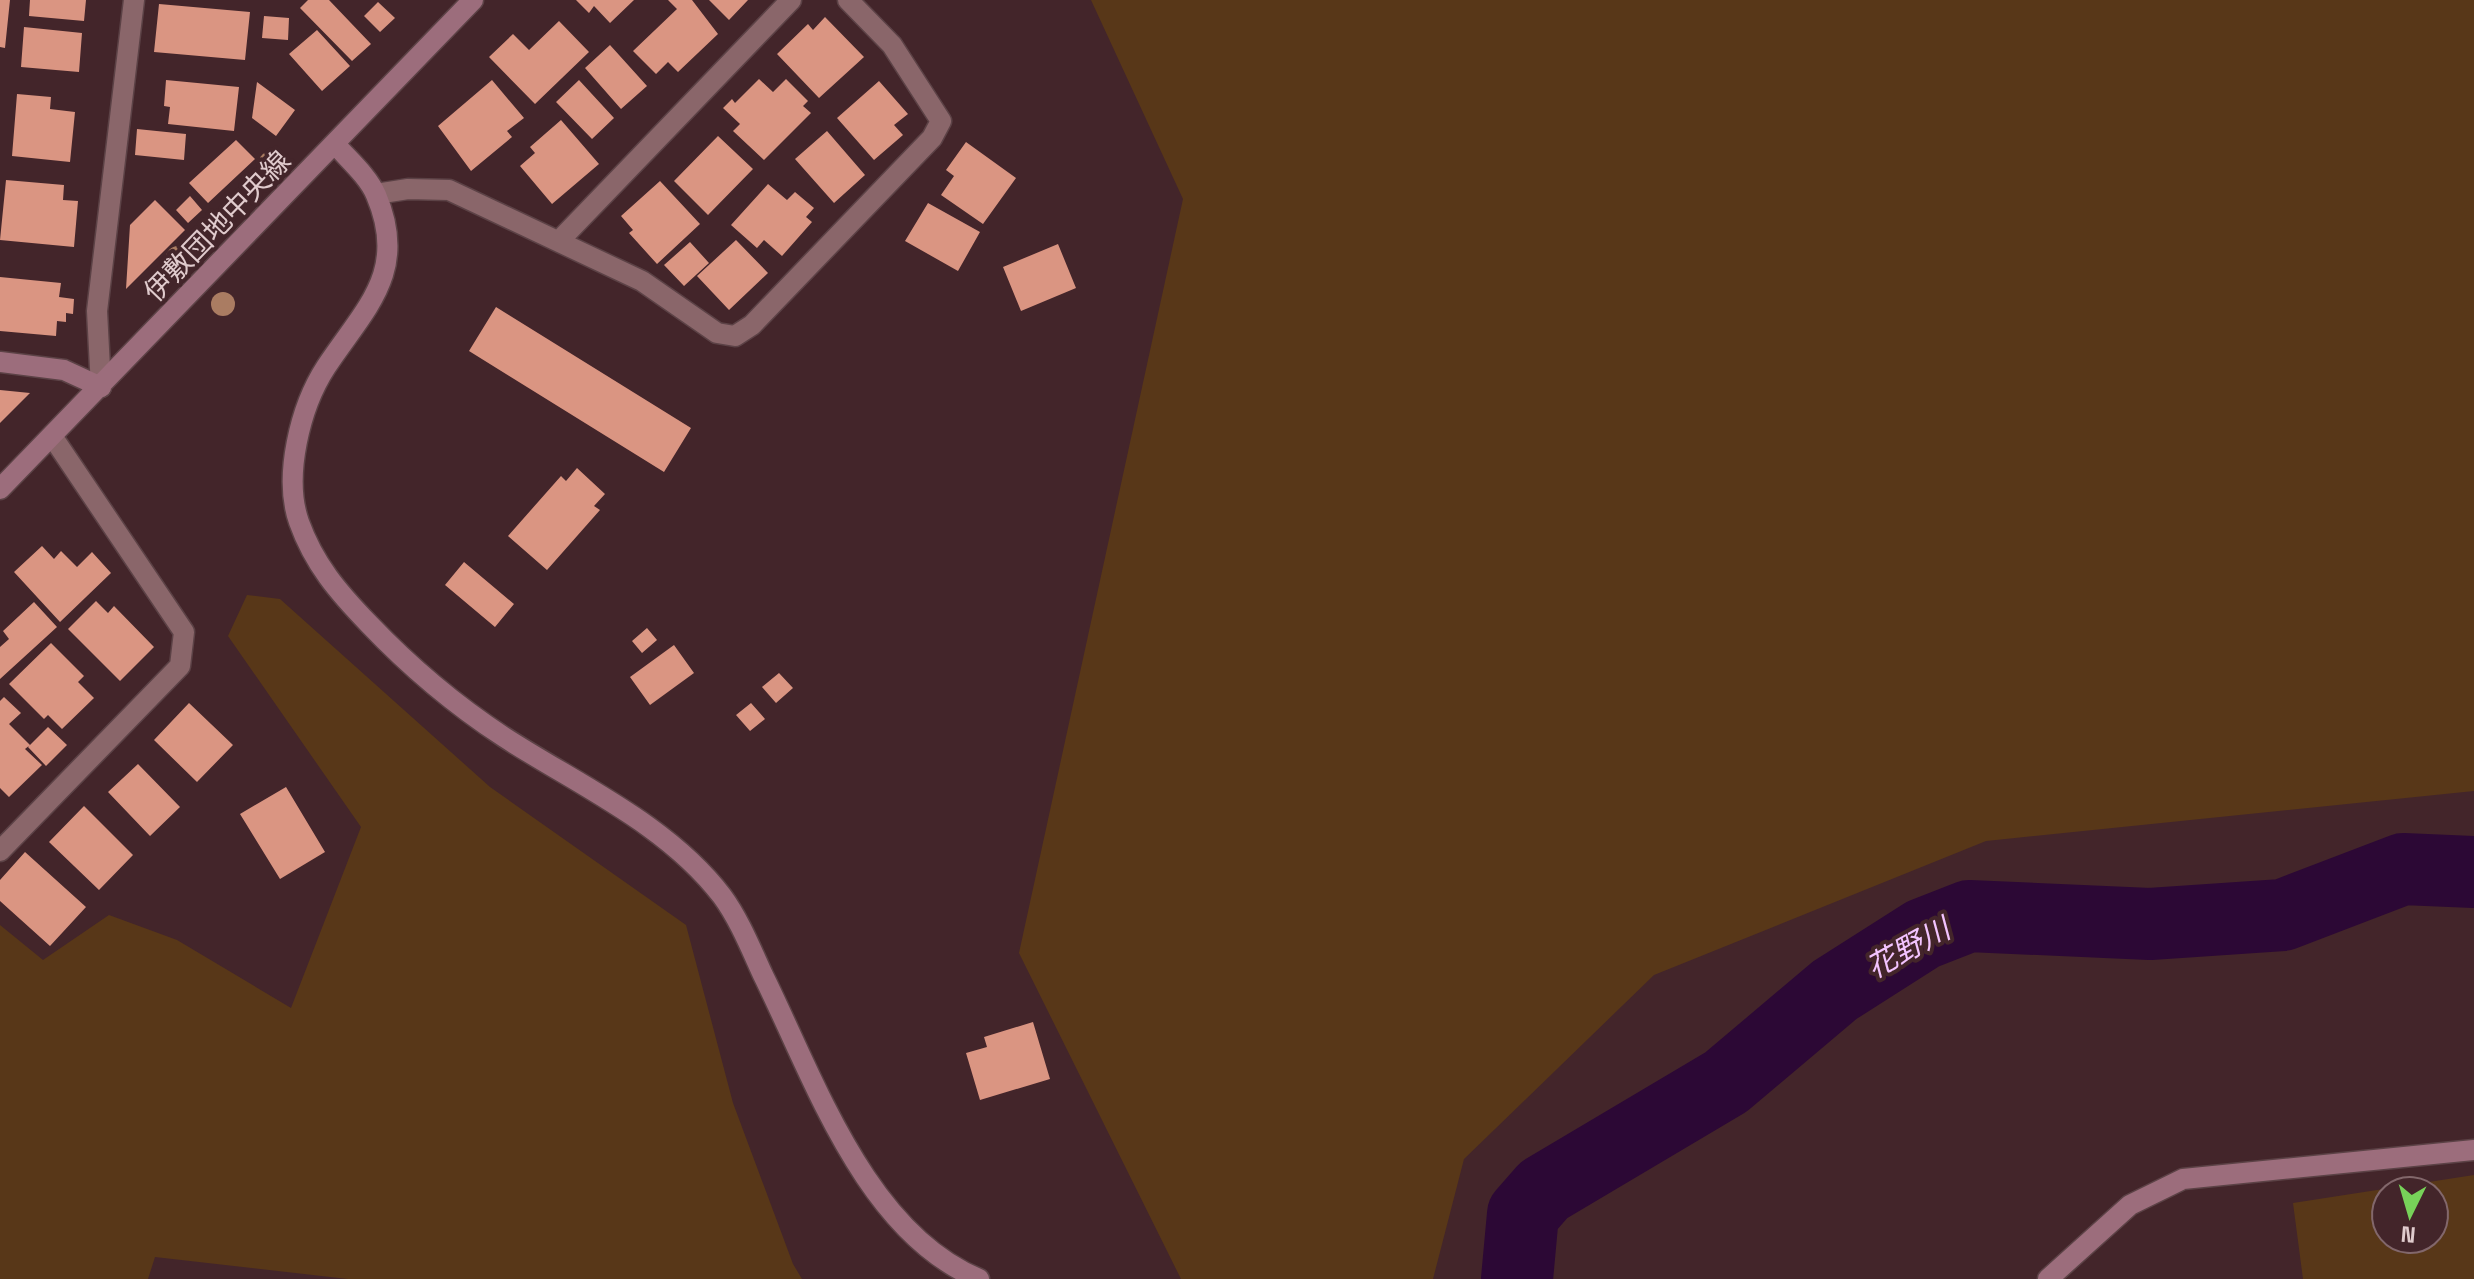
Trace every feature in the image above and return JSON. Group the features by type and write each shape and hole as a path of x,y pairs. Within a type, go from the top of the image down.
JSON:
{"street":[{"path":"0,362 64,370 101,387 97,311 134,0"},
{"name":"伊敷団地中央線","path":"0,489 473,0"},
{"path":"559,241 791,0"},
{"path":"376,194 408,189 449,190 642,281 717,333 735,336 752,325 932,138 941,121 892,45 848,0"},
{"path":"335,144 376,194 387,238 385,274 370,308 324,370 297,438 291,481 296,514 309,550 330,583 388,644 432,683 501,735 640,820 687,860 723,897 842,1136 871,1184 902,1227 958,1270 979,1279"},
{"path":"0,851 180,666 184,632 52,436"},
{"path":"2048,1279 2130,1205 2183,1179 2474,1150"}],"shaded area":[{"path":"1091,0 2474,0 2474,791 1986,841 1654,975 1464,1159 1433,1279 1181,1279 1019,953 1183,199"},
{"path":"247,595 280,599 490,787 686,925 733,1103 793,1264 802,1279 348,1279 155,1257 148,1279 0,1279 0,925 43,960 109,915 177,940 291,1008 361,827 228,636"},
{"path":"2474,1175 2474,1279 2303,1279 2293,1203 2370,1191 2370,1255 2450,1255 2450,1179"}],"building":[{"path":"0,0 10,0 5,48 0,47"},
{"path":"30,0 86,0 84,21 29,16"},
{"path":"308,0 329,0 371,44 352,61 300,8"},
{"path":"576,0 634,0 610,23 594,6 589,13"},
{"path":"668,0 692,0 718,34 678,72 668,62 656,74 633,51 677,9"},
{"path":"709,0 748,0 729,20"},
{"path":"378,2 395,18 380,32 364,16"},
{"path":"159,4 250,12 245,60 154,52"},
{"path":"264,16 289,18 288,40 262,38"},
{"path":"825,17 864,57 819,98 777,54 808,24 813,30"},
{"path":"559,21 589,52 535,104 489,57 513,34 529,50"},
{"path":"24,27 82,33 79,72 21,67"},
{"path":"317,30 350,66 322,91 289,54"},
{"path":"610,45 647,86 621,109 585,68"},
{"path":"759,79 773,92 786,79 808,101 803,106 811,113 764,160 733,131 740,124 723,108 732,99 735,103"},
{"path":"166,80 239,87 234,131 168,124 170,107 164,106"},
{"path":"492,80 524,118 507,131 512,137 471,171 438,126"},
{"path":"579,80 614,118 592,139 556,102"},
{"path":"879,81 908,114 894,125 903,135 874,160 837,118"},
{"path":"257,82 295,110 276,136 252,118"},
{"path":"17,94 51,97 50,109 75,112 70,162 12,156"},
{"path":"561,120 599,164 552,204 520,166 535,153 530,147"},
{"path":"137,129 186,134 184,160 135,155"},
{"path":"827,131 865,175 834,203 795,159"},
{"path":"718,136 753,169 708,215 674,181"},
{"path":"236,140 255,159 208,203 189,183"},
{"path":"966,142 1016,178 983,224 941,195 954,176 946,170"},
{"path":"6,180 64,185 63,200 78,201 74,247 0,240"},
{"path":"660,181 700,224 657,264 629,233 633,230 621,216"},
{"path":"768,184 787,200 795,192 814,208 806,217 812,222 782,256 764,240 757,248 731,225"},
{"path":"190,196 202,210 188,223 176,210"},
{"path":"155,200 185,230 126,289 130,225"},
{"path":"928,203 980,232 958,271 905,241"},
{"path":"736,240 768,273 729,310 697,276"},
{"path":"690,242 709,263 684,286 664,265"},
{"path":"1058,244 1076,288 1021,311 1003,267"},
{"path":"0,277 61,283 59,297 74,299 73,314 66,313 66,322 57,321 56,336 0,331"},
{"path":"496,307 691,428 664,472 469,351"},
{"path":"0,390 30,393 0,423"},
{"path":"577,468 605,494 594,506 600,510 547,570 508,536 561,476 566,481"},
{"path":"42,546 54,559 61,551 77,567 92,552 111,573 60,622 14,572"},
{"path":"464,562 514,604 495,627 445,585"},
{"path":"96,601 108,613 114,606 154,647 120,681 68,629"},
{"path":"34,602 57,627 0,679 0,647 9,639 3,631"},
{"path":"647,628 657,640 642,653 632,641"},
{"path":"51,643 84,676 78,682 94,698 62,729 48,715 44,719 9,684"},
{"path":"674,645 694,673 650,705 630,677"},
{"path":"779,673 793,688 776,703 762,687"},
{"path":"4,697 21,713 9,724 30,745 25,749 42,765 9,797 0,788 0,701"},
{"path":"189,703 233,745 197,782 154,740"},
{"path":"751,703 765,719 750,731 736,715"},
{"path":"48,727 67,745 46,766 28,747"},
{"path":"138,764 180,807 150,836 108,792"},
{"path":"286,787 325,852 280,879 240,814"},
{"path":"84,806 133,855 99,890 49,842"},
{"path":"25,852 86,907 50,946 0,901 0,880"},
{"path":"1033,1022 1050,1079 980,1100 966,1053 987,1047 984,1037"}],"waterway":[{"name":"花野川","path":"1517,1279 1523,1214 1544,1190 1726,1082 1835,990 1923,934 1969,916 2150,924 2283,915 2403,869 2474,872"}]}
